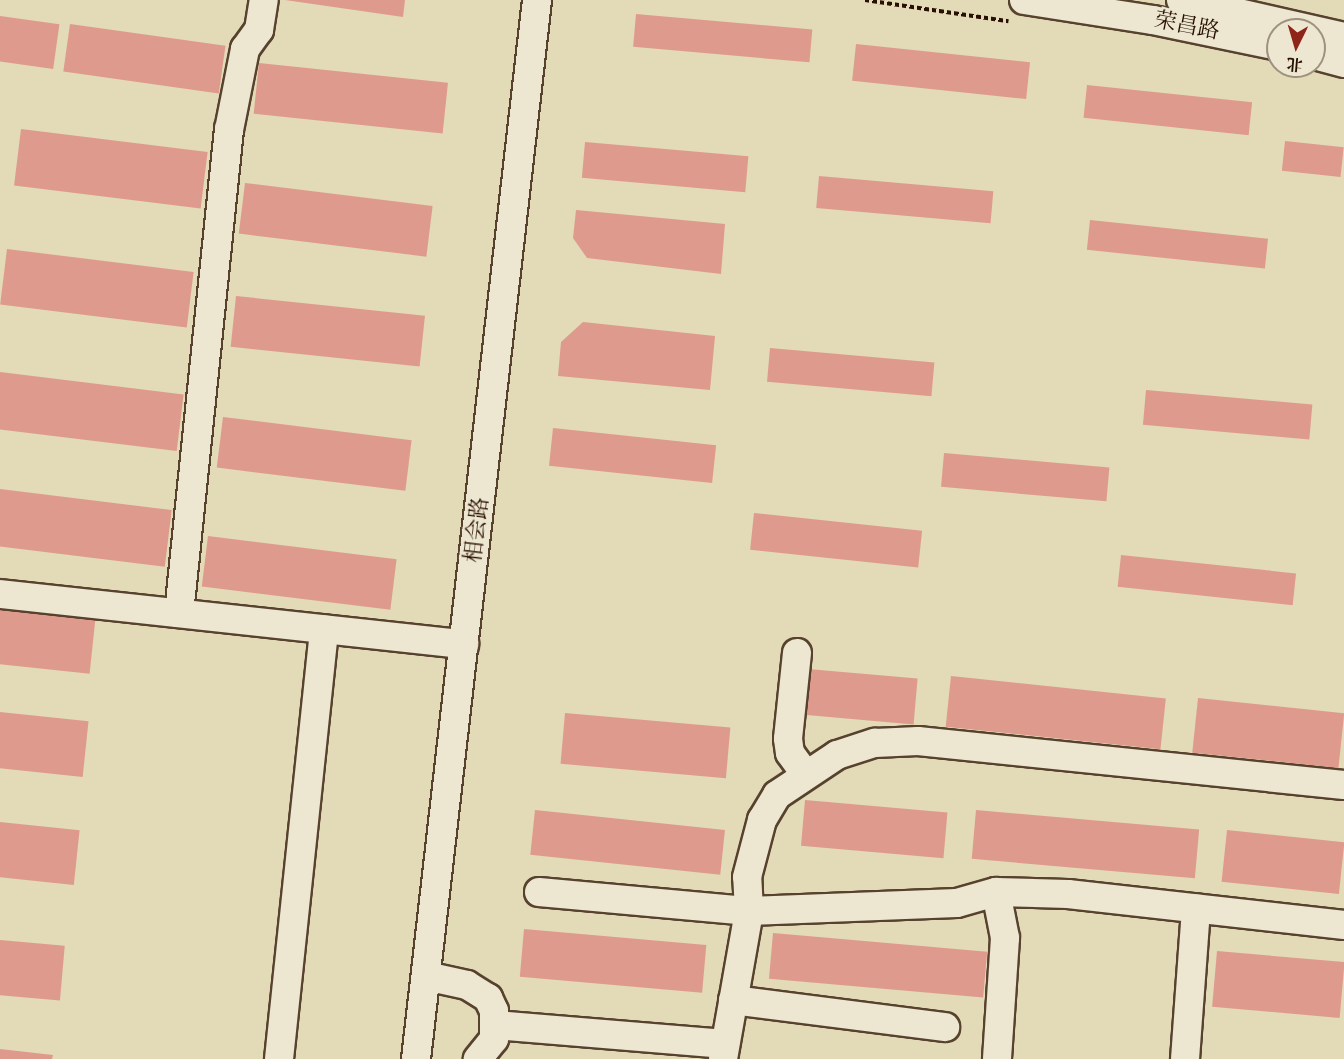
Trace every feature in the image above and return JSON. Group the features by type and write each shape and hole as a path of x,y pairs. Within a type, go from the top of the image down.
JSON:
{"street":[{"path":"179,614 229,130 245,49 259,30 264,0"},
{"name":"相会路","path":"416,1059 537,0"},
{"name":"荣昌路","path":"1024,0 1153,20 1266,44"},
{"name":"荣昌路","path":"1181,0 1344,37"},
{"path":"1326,58 1344,63"},
{"path":"0,594 464,644"},
{"path":"279,1059 324,629"},
{"path":"797,653 788,739 790,753 806,774"},
{"path":"495,1025 724,1052 749,911 747,877 762,820 777,795 806,774 837,755 875,743 918,741 1344,785"},
{"path":"539,892 749,911 957,903 996,892 1068,894 1344,925"},
{"path":"996,892 1005,938 997,1059"},
{"path":"1185,1059 1196,908"},
{"path":"426,976 467,985 488,998 495,1025 494,1039 478,1059"},
{"path":"733,1000 945,1027"}],"building":[{"path":"285,0 405,0 403,17"},
{"path":"636,14 812,29 809,62 633,47"},
{"path":"0,16 59,24 53,69 0,61"},
{"path":"70,24 225,46 219,93 63,72"},
{"path":"856,44 1030,62 1026,99 852,81"},
{"path":"259,63 448,83 443,134 254,114"},
{"path":"1087,85 1252,102 1249,135 1084,118"},
{"path":"21,129 208,152 201,208 14,186"},
{"path":"1285,141 1344,147 1341,177 1282,171"},
{"path":"585,142 748,156 745,192 582,178"},
{"path":"819,176 993,191 991,223 816,208"},
{"path":"245,183 433,206 426,257 239,234"},
{"path":"576,210 725,224 721,274 587,258 573,238"},
{"path":"1090,220 1268,239 1265,269 1087,250"},
{"path":"7,249 194,272 187,327 0,305"},
{"path":"236,296 425,316 420,367 231,347"},
{"path":"583,322 715,336 710,390 558,376 561,342"},
{"path":"770,348 934,362 931,396 767,382"},
{"path":"0,372 184,395 177,451 0,429"},
{"path":"1146,390 1312,405 1309,439 1143,425"},
{"path":"223,417 412,440 405,491 217,468"},
{"path":"553,428 716,445 712,483 549,466"},
{"path":"944,453 1109,467 1106,501 941,487"},
{"path":"0,489 172,510 165,567 0,546"},
{"path":"754,513 922,531 918,567 750,550"},
{"path":"208,536 397,559 390,610 202,587"},
{"path":"1121,555 1296,573 1293,605 1118,587"},
{"path":"0,608 95,618 90,674 0,664"},
{"path":"808,669 918,679 914,724 804,715"},
{"path":"951,676 1166,699 1160,749 946,727"},
{"path":"1198,698 1344,713 1338,768 1192,753"},
{"path":"0,712 89,721 83,777 0,768"},
{"path":"565,713 730,727 726,778 561,764"},
{"path":"805,800 947,812 943,858 801,846"},
{"path":"535,810 725,830 720,875 530,855"},
{"path":"976,810 1199,830 1195,878 972,859"},
{"path":"0,822 80,830 74,885 0,877"},
{"path":"1227,830 1344,842 1339,894 1222,882"},
{"path":"524,929 706,945 702,993 520,977"},
{"path":"773,933 987,952 983,998 769,979"},
{"path":"0,940 65,946 60,1000 0,995"},
{"path":"1217,951 1344,962 1340,1018 1212,1007"},
{"path":"0,1049 53,1055 52,1059 0,1059"}]}
